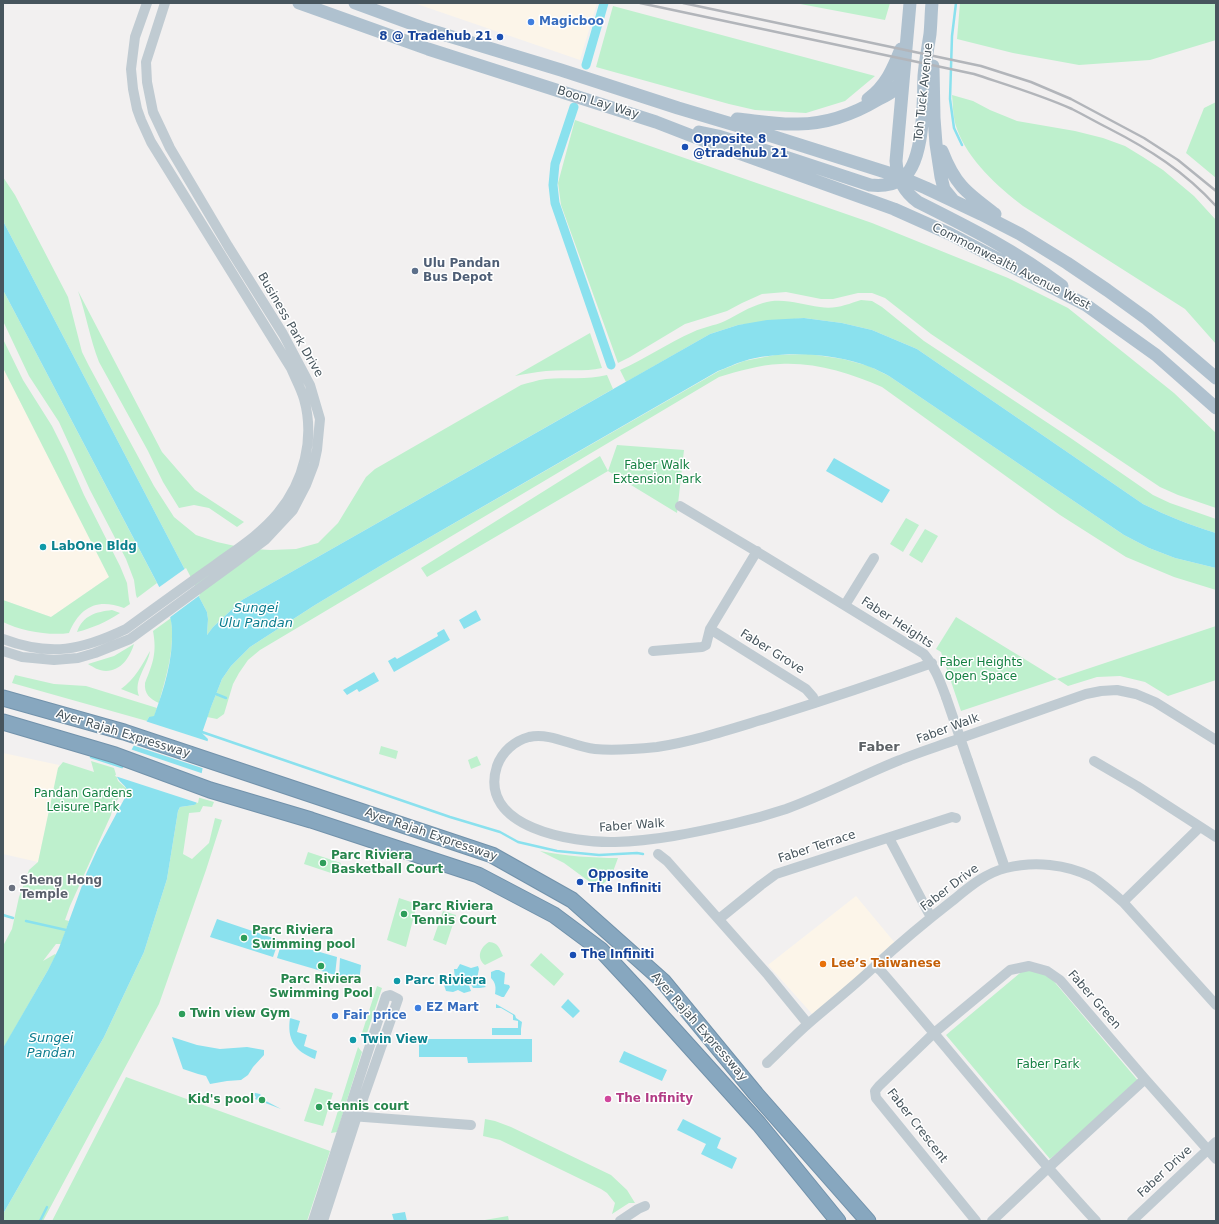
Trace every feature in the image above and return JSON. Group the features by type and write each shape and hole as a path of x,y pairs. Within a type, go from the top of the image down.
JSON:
{"highway":[{"name":"Ayer Rajah Expressway","path":"3,698 124,732 492,855 572,900 663,981 756,1094 868,1221"},
{"name":"Ayer Rajah Expressway","path":"3,722 115,755 210,790 311,820 478,874 554,915 601,950 641,993 759,1124 838,1221"},
{"path":"804,1179 827,1221"}],"main road":[{"name":"Boon Lay Way","path":"299,3 428,49 656,122 894,209"},
{"name":"Boon Lay Way","path":"355,3 426,29 762,133 900,178"},
{"name":"Toh Tuck Avenue","path":"900,178 896,161 910,3"},
{"name":"Toh Tuck Avenue","path":"900,178 913,163 919,148 924,75 932,3"},
{"path":"832,119 862,103 881,88 894,68 907,31"},
{"path":"930,31 936,144 942,183 947,193 955,201"},
{"path":"707,117 797,124 809,124 832,119 861,110 891,93 899,85 903,71"},
{"path":"934,118 942,151 953,176 968,194 1020,234"},
{"path":"656,122 718,136 870,185 883,186 900,178 909,196 1014,253 1046,274 1086,305"},
{"name":"Commonwealth Avenue West","path":"900,178 955,201 1020,234 1067,263 1141,314 1216,378"},
{"name":"Commonwealth Avenue West","path":"894,209 956,237 1086,305 1156,355 1216,408"}],"street":[{"name":"Business Park Drive","path":"3,651 22,657 54,660 78,658 130,639 265,540 293,510 306,484 309,464 306,452 308,417 304,398 291,368 151,142 141,120 133,89 131,70 135,36 147,3"},
{"name":"Business Park Drive","path":"3,639 33,648 52,650 75,648 104,639 126,628 252,538 278,514 290,497 317,450 320,418 310,385 283,334 228,246 173,153 153,112 147,82 146,62 165,3"},
{"name":"Faber Heights","path":"680,506 757,551 924,654 932,663 946,697 1005,868"},
{"path":"653,651 706,645 710,629 757,551"},
{"path":"845,605 874,558"},
{"name":"Faber Grove","path":"710,629 806,689 813,697 815,703"},
{"name":"Faber Walk","path":"932,663 815,703 734,728 697,738 657,746 618,750 593,749 540,736 520,740 507,750 498,762 495,773 495,789 498,799 504,810 514,818 548,833 568,838 613,842 641,840 698,832 785,809 901,759 1079,696 1101,691 1118,690 1136,694 1155,702 1216,740"},
{"path":"1094,761 1137,786 1216,837"},
{"name":"Faber Terrace","path":"719,919 776,874 952,817 956,818"},
{"path":"1123,902 1200,827"},
{"path":"889,838 932,917"},
{"path":"658,854 667,860 768,975 808,1024"},
{"name":"Faber Drive","path":"767,1063 808,1024 888,954 975,883 1005,868 1029,864 1060,866 1092,878 1106,887 1123,902 1216,1005"},
{"path":"875,966 934,1033 1052,1174 1096,1221"},
{"name":"Faber Green","path":"934,1033 1010,970 1029,966 1047,971 1060,980 1216,1159"},
{"path":"313,1221 352,1116 381,1049 398,999 390,995 386,996 371,1046 352,1116 323,1221"},
{"name":"Faber Crescent","path":"934,1033 878,1086 875,1091 876,1098 976,1221"},
{"path":"371,1046 381,1049"},
{"path":"992,1221 1145,1079"},
{"path":"352,1116 471,1125"},
{"name":"Faber Drive","path":"1132,1221 1216,1142"},
{"path":"620,1221 645,1206"}],"shaded area":[{"path":"414,3 597,3 580,60"},
{"path":"3,368 109,577 51,617 3,600"},
{"path":"3,753 59,765 38,862 3,854"},
{"path":"856,896 895,943 814,1016 768,965"}],"green space":[{"path":"795,3 890,3 885,20"},
{"path":"960,3 1216,3 1216,40 1150,60 1079,65 1013,53 957,39"},
{"path":"613,6 875,76 845,101 806,113 755,110 729,104 596,67"},
{"path":"952,95 973,101 1017,121 1075,131 1103,138 1125,146 1163,170 1194,196 1216,220 1216,344 1185,309 1023,206 994,181 976,162 962,140 957,129 953,112"},
{"path":"1216,102 1216,178 1186,153 1204,108"},
{"path":"575,120 872,223 1008,278 1068,308 1174,393 1216,433 1216,508 1160,487 931,334 885,298 872,293 858,293 833,299 821,299 786,292 762,294 727,311 685,324 618,363 561,205 558,183"},
{"path":"3,177 15,195 68,297 82,352 89,366 154,486 174,517 196,535 217,542 251,549 296,549 318,543 338,523 366,477 375,469 521,385 546,379 599,377 607,375 613,389 242,600 213,627 207,635 207,612 3,221"},
{"path":"3,290 157,583 137,598 134,580 126,559 90,490 59,422 29,376 3,321"},
{"path":"78,291 162,452 195,490 244,522 237,527 209,508 194,505 179,508 163,482 148,451 99,362"},
{"path":"861,300 872,301 882,307 924,341 1072,439 1153,495 1170,503 1216,519 1216,533 1179,520 1143,504 917,349 872,330 842,323 804,318 738,325 710,334 626,382 620,370 684,336 725,321 763,303 770,301 785,301 831,308"},
{"path":"590,333 602,368 534,372 515,376"},
{"path":"3,339 23,380 52,426 127,583 130,604 124,608 106,604 90,607 78,617 69,633 53,634 36,632 18,628 3,622 3,600 51,617 109,577 3,368"},
{"path":"809,354 843,359 869,366 889,376 1124,535 1149,548 1175,558 1216,568 1216,590 1174,577 1126,557 1060,515 882,387 845,373 819,367 793,364 764,366 719,377 260,650 248,660 239,673 233,684 224,714 217,719 207,717 222,679 231,666 250,647 315,605 385,563 719,371 744,361 775,355"},
{"name":"Faber Walk Extension Park","path":"617,445 684,450 677,513 608,471"},
{"path":"600,456 608,471 427,577 421,568"},
{"path":"906,518 919,525 903,552 890,544"},
{"path":"925,529 938,536 922,563 909,555"},
{"path":"112,610 120,613 88,629 77,632 86,618 95,613"},
{"name":"Faber Heights Open Space","path":"956,617 1057,679 961,711 941,652 936,649"},
{"path":"171,618 171,651 159,703 148,696 145,683 154,658 155,646 153,631"},
{"path":"1216,626 1216,680 1168,696 1145,682 1120,676 1097,677 1068,686 1057,679"},
{"path":"134,644 130,654 116,669 103,671 88,664 114,656"},
{"path":"150,651 149,657 139,679 139,696 121,689 141,667"},
{"path":"15,675 54,684 86,686 157,708 154,717 149,717 147,721 12,683"},
{"path":"381,746 398,751 396,759 379,754"},
{"path":"477,756 481,765 471,769 468,760"},
{"name":"Pandan Gardens Leisure Park","path":"91,761 114,768 118,781 127,789 113,805 111,815 70,906 65,920 69,921 61,944 56,944 43,961 55,954 56,955 3,1049 3,946 12,929 19,897 29,870 38,862 58,768 63,762 94,772"},
{"path":"197,797 214,802 212,807 203,806 200,812 189,813 183,854 192,859 209,843 215,818 222,820 159,1004 43,1221 3,1221 3,1214 104,1037 144,952 167,879 178,811 180,807 194,805"},
{"path":"540,851 598,858 618,858 611,877 598,888 564,863"},
{"name":"Parc Riviera Basketball Court","path":"308,852 341,863 337,875 304,864"},
{"name":"Parc Riviera Tennis Court","path":"399,898 417,904 406,947 387,940"},
{"path":"443,911 456,915 446,945 433,940"},
{"path":"489,942 497,945 503,956 485,965 482,962 480,953 483,947"},
{"path":"541,953 564,974 554,986 530,965"},
{"name":"Faber Park","path":"1026,968 1046,972 1140,1083 1050,1159 946,1035"},
{"path":"377,986 382,988 367,1033 361,1036"},
{"path":"358,1047 362,1052 337,1132 331,1133"},
{"path":"126,1077 330,1151 307,1221 52,1221"},
{"name":"tennis court","path":"315,1088 333,1093 323,1126 304,1121"},
{"path":"485,1119 511,1127 611,1175 627,1190 635,1203 629,1203 612,1214 615,1203 607,1193 601,1189 500,1140 483,1136"},
{"path":"508,1216 509,1221 479,1221"}],"water":[{"path":"3,221 207,612 207,635 213,627 242,600 710,334 738,325 767,320 804,318 842,323 872,330 917,349 1143,504 1179,520 1216,533 1216,568 1175,558 1149,548 1124,535 889,376 872,368 856,362 824,356 790,354 774,355 741,362 718,371 315,605 250,647 231,666 222,679 202,733 208,739 196,804 180,807 178,811 167,879 144,952 104,1037 3,1214 3,1048 59,948 87,872 128,792 117,777 149,717 154,716 167,674 171,653 172,631 171,619 165,598 3,290"},
{"path":"834,458 890,490 882,503 826,471"},
{"path":"476,610 481,620 464,629 459,620"},
{"path":"444,629 450,640 394,672 388,661 395,657 397,659 438,636 437,633"},
{"path":"374,672 379,681 359,692 357,689 347,695 343,690"},
{"name":"Parc Riviera Swimming pool","path":"217,919 279,940 273,957 210,937"},
{"name":"Parc Riviera Swimming Pool","path":"282,941 337,957 335,975 277,958"},
{"path":"340,958 361,965 359,982 339,976"},
{"path":"460,964 471,968 478,966 479,969 477,979 470,980 464,976 455,979 454,969 457,969"},
{"path":"496,970 505,973 504,984 509,985 510,987 504,997 495,994 496,990 494,982 491,978 491,972"},
{"path":"462,979 467,980 471,991 464,993 458,990 453,992 446,991 443,981 457,981"},
{"path":"479,980 486,987 473,988 470,982"},
{"path":"568,999 580,1011 573,1018 561,1007"},
{"path":"496,1004 515,1015 516,1018 522,1022 521,1035 492,1035 492,1028 518,1028 518,1021 513,1020 513,1015 501,1008 496,1008"},
{"path":"290,1018 300,1021 297,1032 307,1035 304,1046 317,1051 315,1059 297,1048 291,1038 289,1025"},
{"path":"172,1037 197,1045 220,1049 247,1047 264,1050 264,1055 248,1075 241,1080 210,1084 206,1076 183,1069"},
{"path":"419,1039 532,1039 532,1062 468,1063 467,1057 419,1057"},
{"path":"624,1051 667,1070 662,1081 619,1062"},
{"name":"Kid's pool","path":"251,1092 260,1094 266,1101 281,1109 255,1099 256,1097"},
{"path":"683,1119 721,1138 717,1148 737,1158 732,1169 701,1154 706,1144 677,1130"},
{"path":"405,1212 407,1221 394,1221 392,1214"}],"pier":[{"path":"186,568 200,595 169,618 163,598 158,588"},
{"path":"145,721 210,742 205,769 132,745"},
{"path":"130,749 204,774 198,803 115,776"}],"waterway":[{"path":"586,65 604,3"},
{"path":"956,3 952,36 950,99 954,128 962,145"},
{"path":"574,107 555,164 553,185 555,203 611,365"},
{"path":"216,694 226,698"},
{"path":"202,732 450,817 500,832 518,842 557,851 599,855 643,854"},
{"path":"91,757 122,767"},
{"path":"3,915 13,918"},
{"path":"26,921 66,930"},
{"path":"40,1221 47,1207"}],"railway":[{"path":"640,3 974,74 1036,95 1072,109 1152,153 1179,171 1216,206"},
{"path":"683,3 981,66 1031,82 1071,99 1144,138 1178,160 1216,191"}],"place":[{"name":"Magicboo","path":"531,22"},
{"name":"8 @ Tradehub 21","path":"500,37"},
{"name":"Opposite 8 @tradehub 21","path":"685,147"},
{"name":"Ulu Pandan Bus Depot","path":"415,271"},
{"name":"LabOne Bldg","path":"43,547"},
{"name":"Parc Riviera Basketball Court","path":"323,863"},
{"name":"Opposite The Infiniti","path":"580,882"},
{"name":"Sheng Hong Temple","path":"12,888"},
{"name":"Parc Riviera Tennis Court","path":"404,914"},
{"name":"Parc Riviera Swimming pool","path":"244,938"},
{"name":"The Infiniti","path":"573,955"},
{"name":"Lee’s Taiwanese","path":"823,964"},
{"name":"Parc Riviera Swimming Pool","path":"321,966"},
{"name":"Parc Riviera","path":"397,981"},
{"name":"EZ Mart","path":"418,1008"},
{"name":"Twin view Gym","path":"182,1014"},
{"name":"Fair price","path":"335,1016"},
{"name":"Twin View","path":"353,1040"},
{"name":"The Infinity","path":"608,1099"},
{"name":"Kid's pool","path":"262,1100"},
{"name":"tennis court","path":"319,1107"}],"district":[{"name":"Faber","path":"879,748"}],"water label":[{"name":"Sungei Ulu Pandan","path":"256,616"},
{"name":"Sungei Pandan","path":"51,1046"}]}
